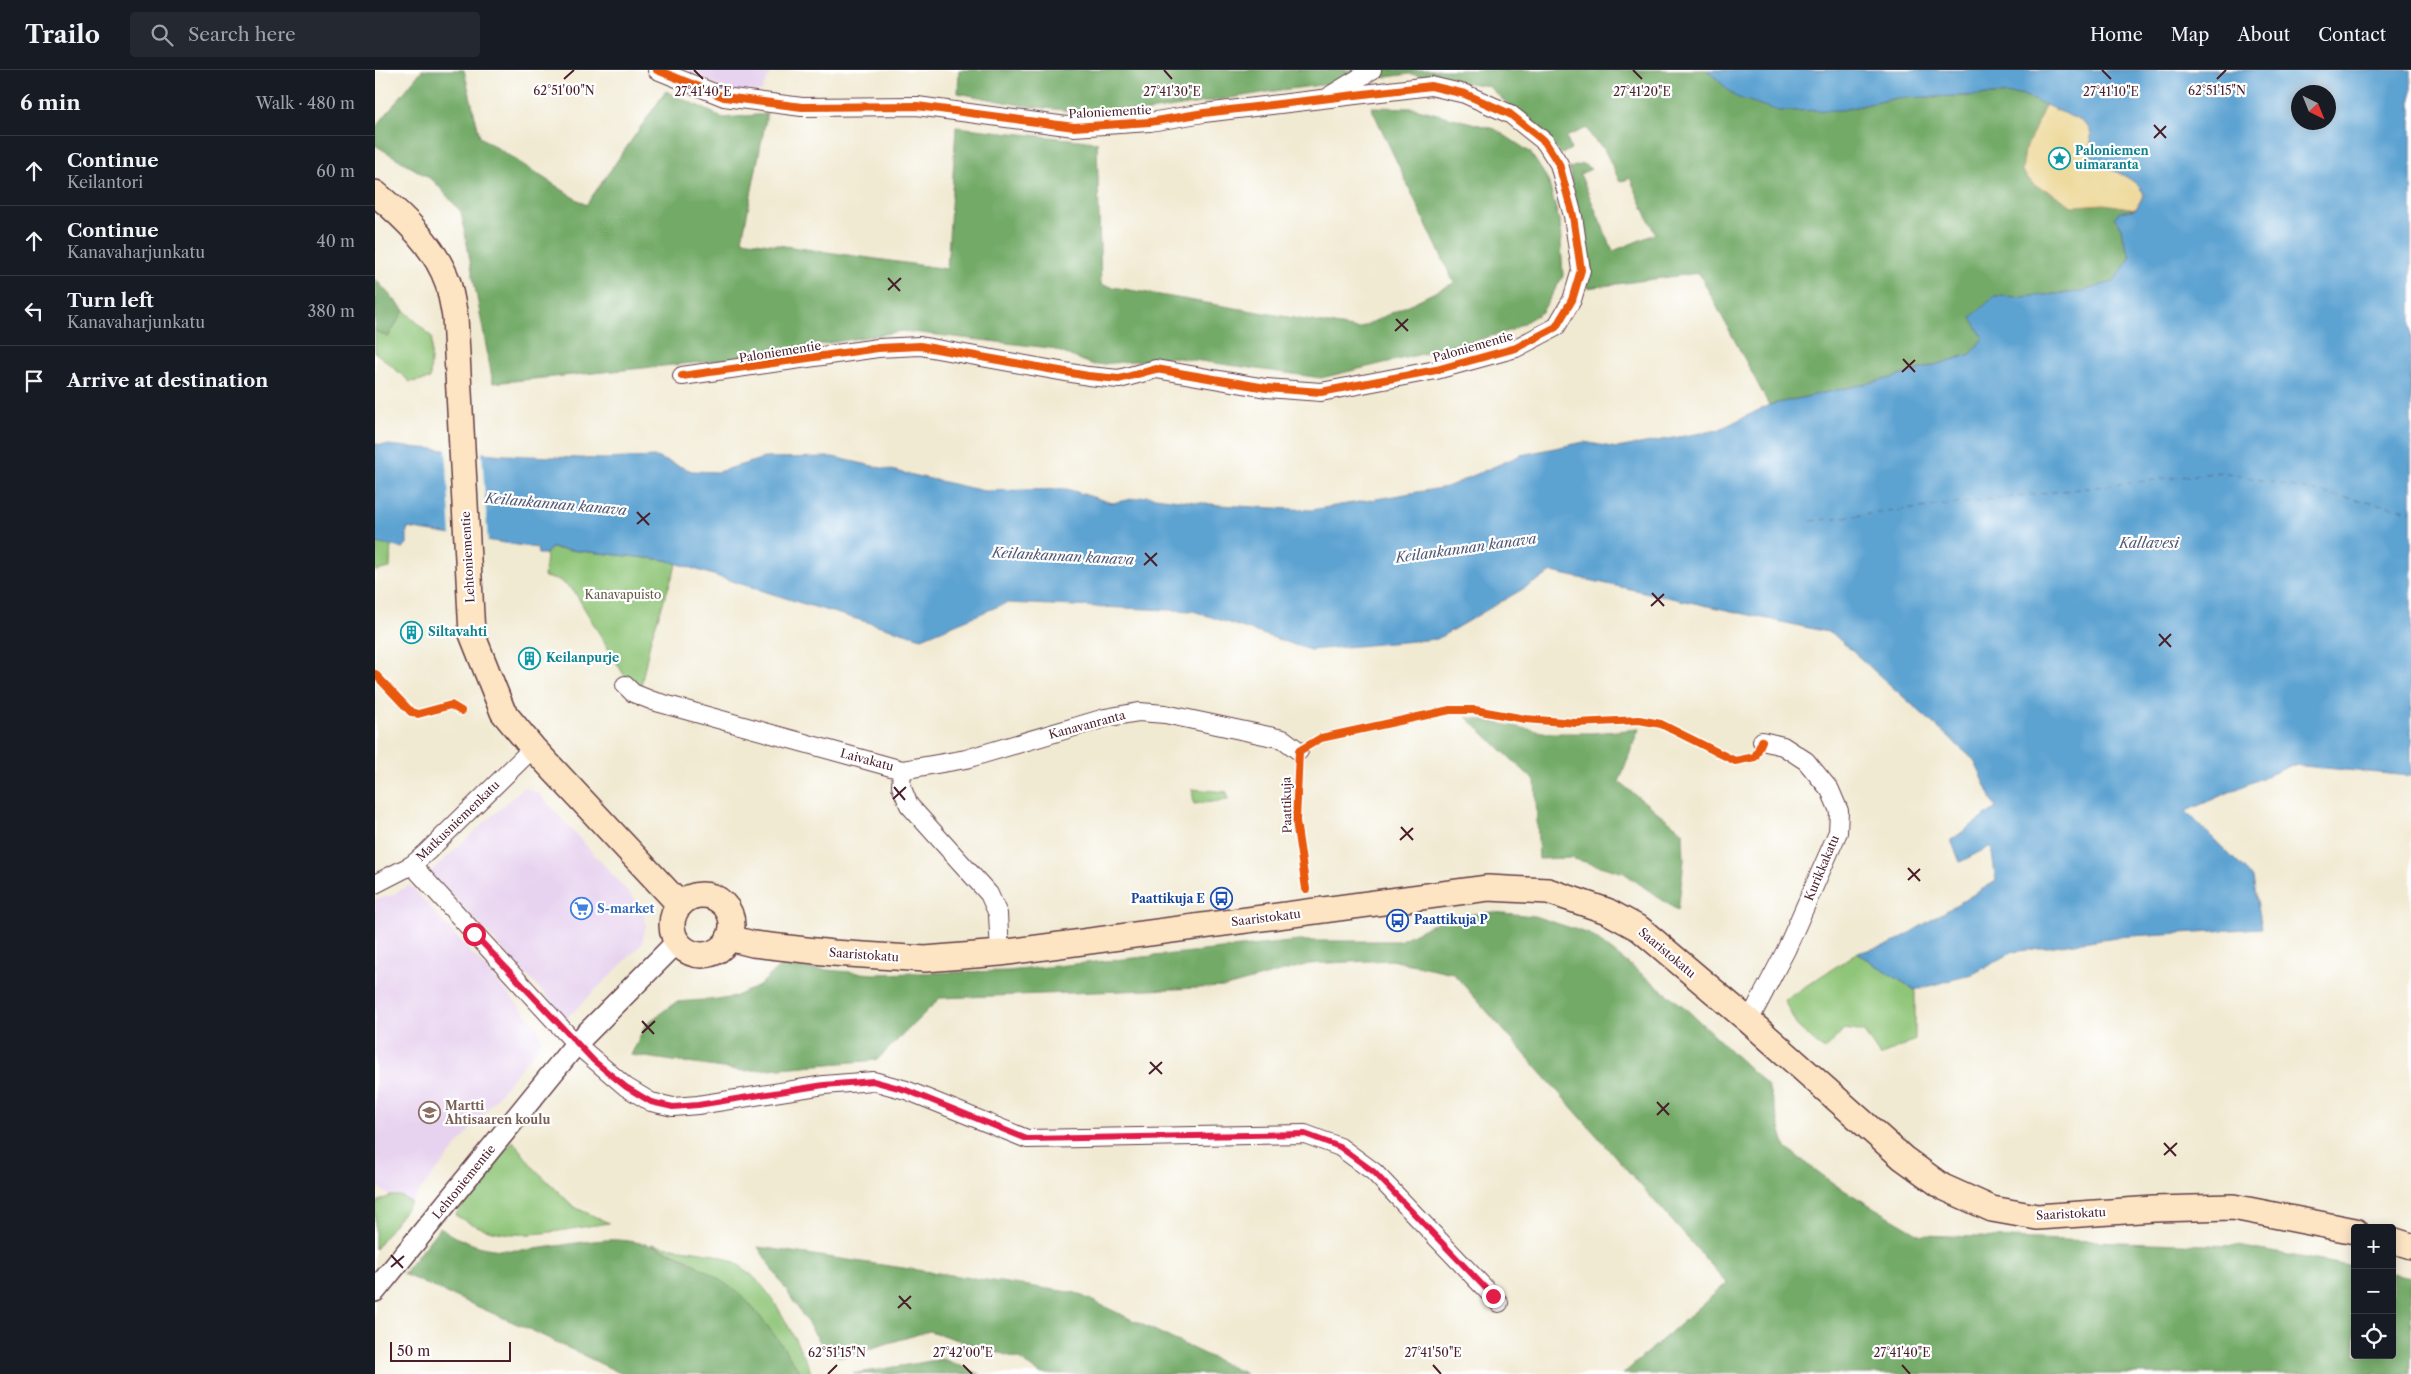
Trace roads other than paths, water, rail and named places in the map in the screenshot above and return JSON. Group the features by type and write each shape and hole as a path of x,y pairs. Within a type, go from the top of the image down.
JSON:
{"main road":[{"name":"Lehtoniementie","path":"375,193 397,211 429,247 448,282 455,317 471,634 503,712 533,748 680,905"},
{"name":"Saaristokatu","path":"729,938 753,944 825,952 925,959 1001,952 1488,888 1548,890 1607,911 1640,928 1749,1021 1903,1158 1943,1187 1992,1209 2037,1217 2154,1209 2233,1207 2351,1230"},
{"path":"694,896 703,896 719,901 725,906 731,922 729,938 724,946 709,955 691,954 677,942 672,927 672,919 680,905 694,896"},
{"path":"2396,1241 2411,1246"}],"street":[{"name":"Paloniementie","path":"657,70 724,97 802,107 917,106 1073,127 1150,122 1326,97 1431,86 1465,94 1510,114 1545,142 1559,164 1567,188 1581,270 1572,300 1556,327 1516,348 1436,370 1321,392 1266,388 1156,369 1119,379 1088,376 920,346 878,348 682,376"},
{"path":"1326,97 1372,70"},
{"name":"Laivakatu","path":"625,685 633,693 653,701 902,770 901,786 909,805 989,894 998,914 1001,952"},
{"name":"Kanavanranta","path":"902,770 966,760 1105,718 1139,712 1165,714 1283,739 1299,751"},
{"name":"Kurikkakatu","path":"1749,1021 1786,950 1829,858 1838,832 1839,811 1830,790 1806,761 1783,746 1762,741"},
{"name":"Matkusniemenkatu","path":"375,884 412,865 533,748"},
{"path":"412,865 576,1044 626,1087 651,1102 673,1107 824,1085 873,1081 906,1090 1027,1139 1305,1134 1340,1147 1374,1172 1499,1303"},
{"name":"Lehtoniementie","path":"375,1291 576,1044 677,942"}],"water":[{"name":"Kallavesi","path":"1707,70 2411,70 2411,776 2292,765 2186,811 2253,878 2262,928 2116,937 2013,952 1973,974 1915,990 1857,953 1891,944 1996,881 1991,846 1960,862 1951,840 1996,808 1974,760 1832,633 1552,572 1437,639 1310,650 1193,611 1006,603 922,638 801,603 666,560 551,548 546,554 538,554 537,548 407,528 407,544 402,548 375,543 375,444 505,455 602,459 656,457 692,471 718,472 764,458 833,457 984,491 1067,489 1112,503 1147,496 1219,505 1311,510 1447,487 1521,455 1584,442 1617,448 1718,430 1769,405 1892,378 1971,354 1983,338 1971,317 1995,296 2022,297 2079,292 2113,282 2131,257 2122,235 2121,226 2114,217 2120,212 2136,209 2144,194 2133,181 2104,166 2091,155 2091,133 2088,127 2081,121 2021,94 1896,98 1842,110 1779,111 1736,97"}],"place":[{"name":"Paloniemen uimaranta","path":"2059,158"},
{"name":"Siltavahti","path":"412,632"},
{"name":"Keilanpurje","path":"530,658"},
{"name":"Paattikuja E","path":"1221,899"},
{"name":"S-market","path":"581,909"},
{"name":"Paattikuja P","path":"1398,920"},
{"name":"Martti Ahtisaaren koulu","path":"429,1113"}],"water label":[{"name":"Keilankannan kanava","path":"556,504"},
{"name":"Keilankannan kanava","path":"1466,548"},
{"name":"Keilankannan kanava","path":"1063,556"}],"park label":[{"name":"Kanavapuisto","path":"623,595"}]}
